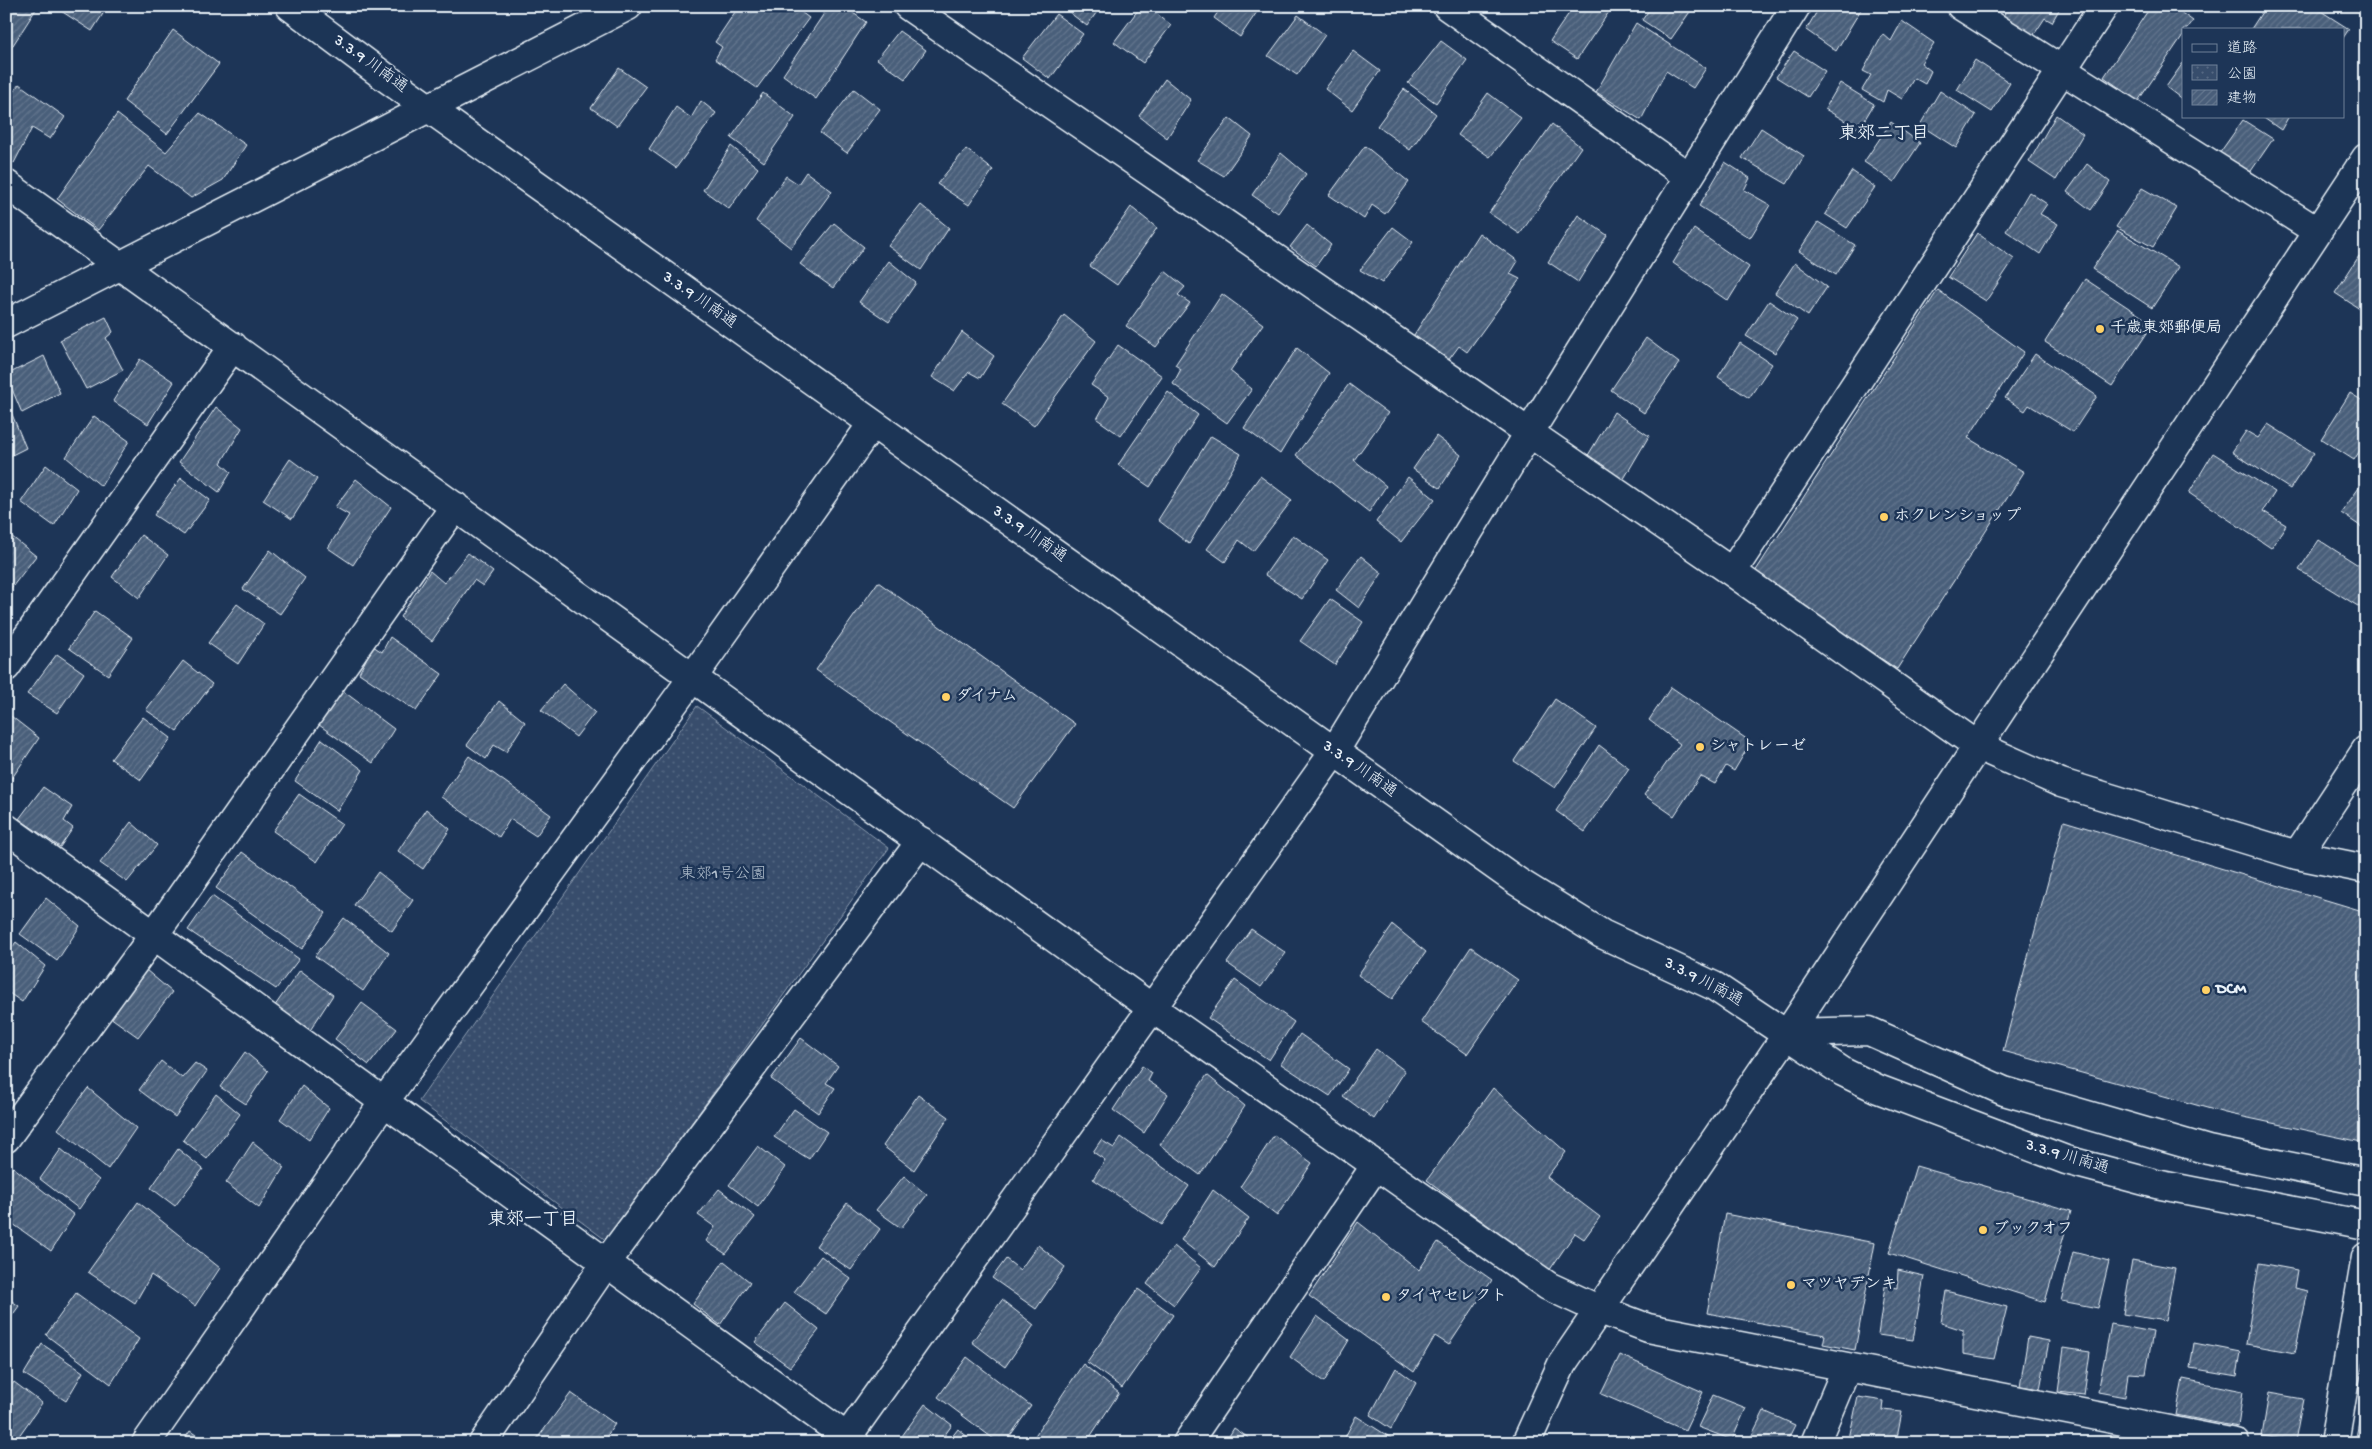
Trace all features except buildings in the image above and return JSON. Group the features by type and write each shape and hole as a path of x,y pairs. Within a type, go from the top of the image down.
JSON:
{"street":[{"name":"3.3.9 川南通","path":"290,6 428,108 1334,752 1518,882 1602,934 1714,986 1788,1033 1842,1072 1878,1089 2066,1160 2156,1184 2366,1225"},
{"path":"6,324 628,6"},
{"path":"908,6 1732,572 1978,746 2061,783 2297,855 2366,869"},
{"path":"1447,6 1689,177"},
{"path":"6,828 848,1441 1334,752 1529,433 1796,6"},
{"path":"1961,6 2317,231"},
{"path":"1732,572 2104,6"},
{"path":"1526,1443 1562,1364 1788,1033 2366,158"},
{"path":"6,184 1152,1008 1548,1286 1600,1310 1648,1328 2235,1443"},
{"path":"6,667 233,346"},
{"path":"146,1443 384,1102 693,677 872,424"},
{"path":"6,1138 154,934 455,506"},
{"path":"2297,855 2366,750"},
{"path":"483,1443 606,1263 921,841"},
{"path":"1788,1033 1869,1031 1936,1062 2013,1094 2208,1150 2366,1182"},
{"path":"1187,1443 1376,1165"},
{"path":"2334,1443 2366,1256"},
{"path":"1815,1443 1847,1367"}],"green space":[{"name":"東郊1号公園","path":"697,706 889,848 607,1241 419,1101"}],"place":[{"name":"千歳東郊郵便局","path":"2100,329"},
{"name":"ホクレンショップ","path":"1884,517"},
{"name":"ダイナム","path":"946,697"},
{"name":"シャトレーゼ","path":"1700,747"},
{"name":"DCM","path":"2206,990"},
{"name":"ブックオフ","path":"1983,1230"},
{"name":"マツヤデンキ","path":"1791,1285"},
{"name":"タイヤセレクト","path":"1386,1297"}],"district":[{"name":"東郊二丁目","path":"1884,134"},
{"name":"東郊一丁目","path":"533,1220"}]}
